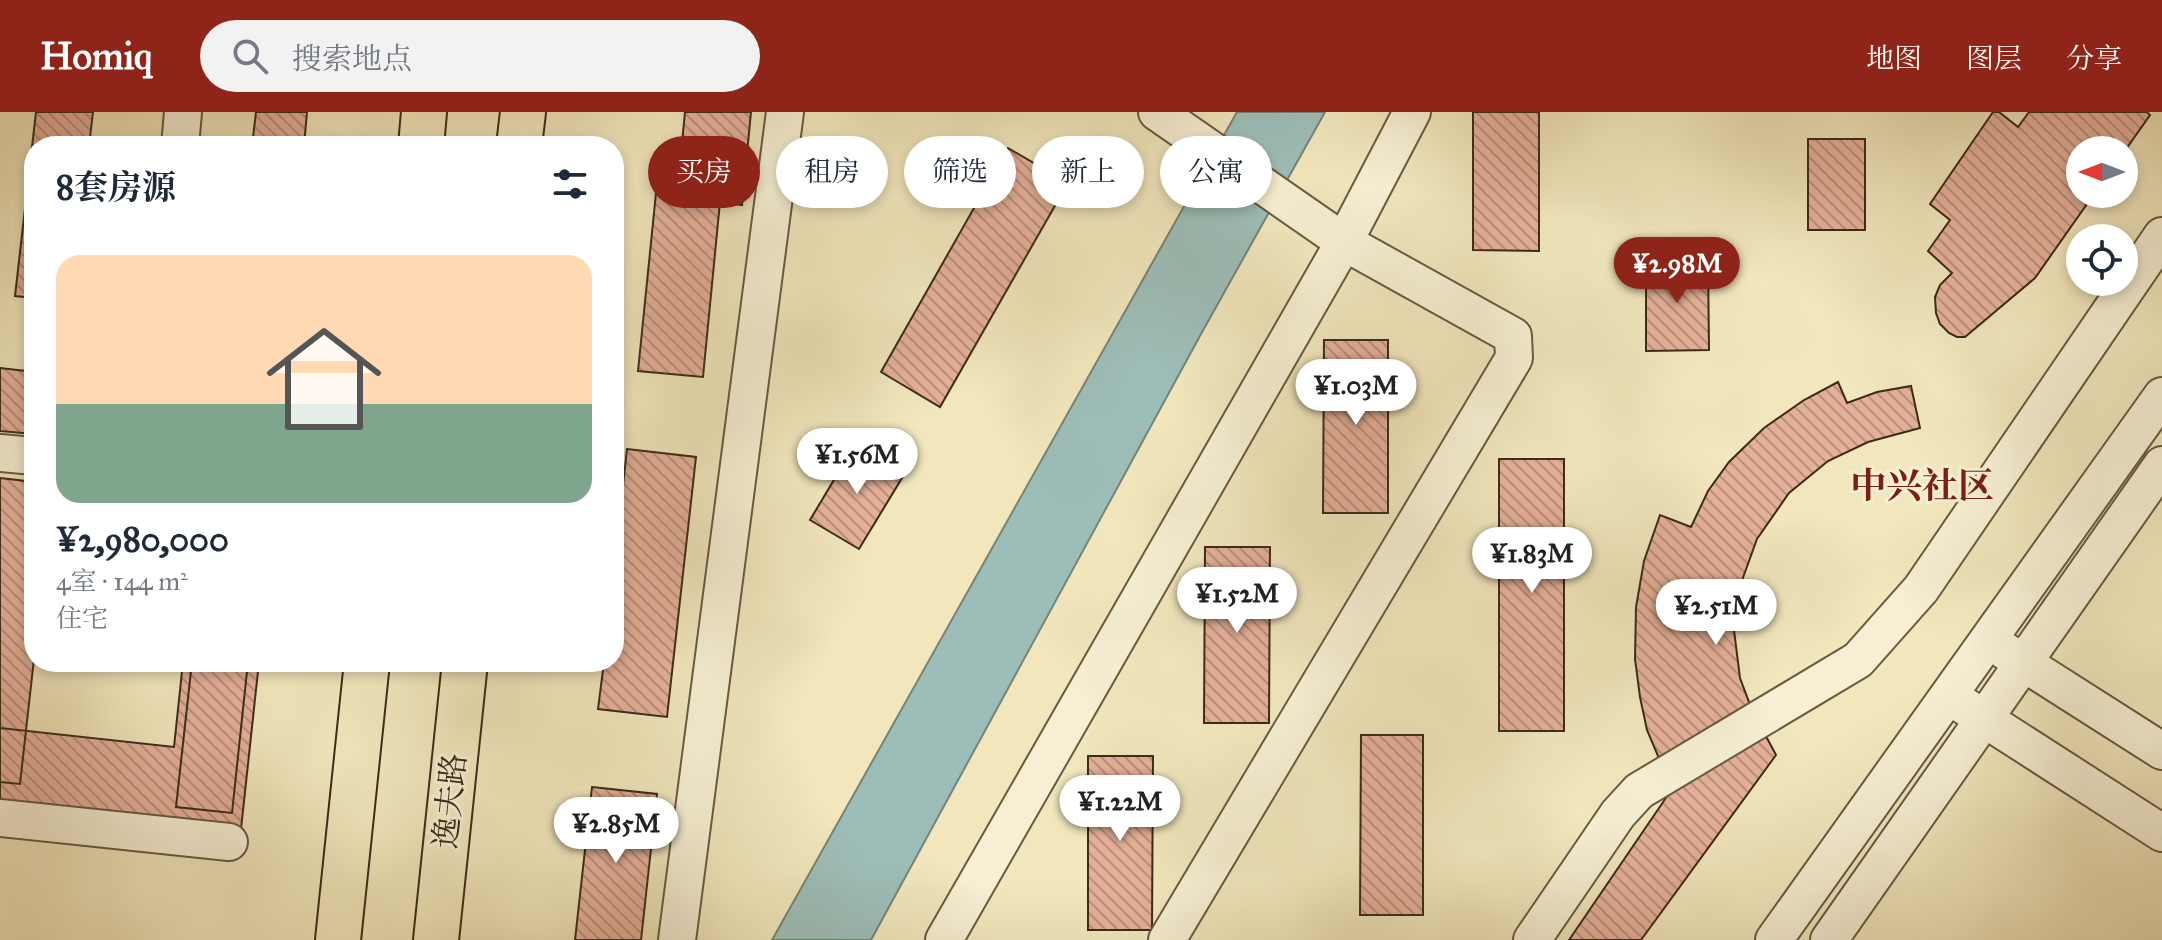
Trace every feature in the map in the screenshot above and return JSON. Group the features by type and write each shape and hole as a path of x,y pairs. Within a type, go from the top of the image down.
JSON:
{"main road":[{"path":"422,136 424,112"},
{"path":"520,136 523,112"},
{"path":"338,940 366,672"},
{"name":"逸夫路","path":"436,940 464,672"}],"street":[{"path":"181,136 183,112"},
{"path":"677,940 785,112"},
{"path":"944,940 1344,242 1412,112"},
{"path":"1160,114 1344,242 1513,336 1514,358 1167,940"},
{"path":"1532,940 1618,814 1639,791 1858,660 1921,589 2162,236"},
{"path":"1774,940 2162,396"},
{"path":"0,453 24,455"},
{"path":"1829,940 2162,465"},
{"path":"1987,641 2162,751"},
{"path":"1949,695 2162,833"},
{"path":"0,818 229,842"}],"water":[{"path":"1237,112 1325,112 1272,207 1272,136 1224,136"},
{"path":"1183,208 1271,208 871,940 772,940"}],"building":[{"path":"36,112 93,112 90,136 33,136"},
{"path":"256,112 307,112 305,136 253,136"},
{"path":"685,112 751,112 749,136 683,136"},
{"path":"1473,112 1539,112 1539,251 1473,250"},
{"path":"1993,112 1999,112 2018,127 2029,112 2147,112 2150,115 2135,136 2066,136 2066,208 2084,208 2073,224 2066,224 2066,234 2035,278 1965,337 1949,333 1940,324 1936,313 1935,297 1940,285 1952,273 1928,251 1950,220 1930,204"},
{"path":"1808,139 1865,139 1865,230 1808,230"},
{"path":"1016,153 1032,162 1032,208 1054,208 940,407 881,372 974,208 1016,208"},
{"path":"654,208 719,208 703,377 638,371"},
{"path":"24,217 24,297 15,296"},
{"path":"1646,259 1708,259 1709,350 1646,351"},
{"path":"1324,340 1388,340 1388,513 1323,513"},
{"path":"0,368 24,371 24,433 0,431"},
{"path":"1838,382 1847,403 1877,392 1911,386 1920,428 1868,442 1828,461 1789,493 1757,539 1740,586 1734,630 1740,678 1752,710 1776,755 1641,940 1569,940 1672,789 1647,730 1635,659 1636,607 1644,561 1660,515 1691,527 1708,491 1729,462 1764,428 1804,400"},
{"path":"856,443 905,473 859,549 810,520"},
{"path":"627,449 696,457 667,717 598,709 603,672 624,672 624,477"},
{"path":"1499,459 1564,459 1564,731 1499,731"},
{"path":"0,478 24,481 24,672 33,672 20,784 0,782"},
{"path":"1205,547 1270,547 1269,723 1204,723"},
{"path":"182,672 258,672 241,829 0,803 0,728 174,747"},
{"path":"191,672 247,672 232,813 176,807"},
{"path":"1361,735 1423,735 1423,915 1360,915"},
{"path":"1088,756 1153,756 1152,930 1088,930"},
{"path":"592,787 657,794 641,940 575,940"}],"district":[{"name":"中兴社区","path":"1922,486"}]}
